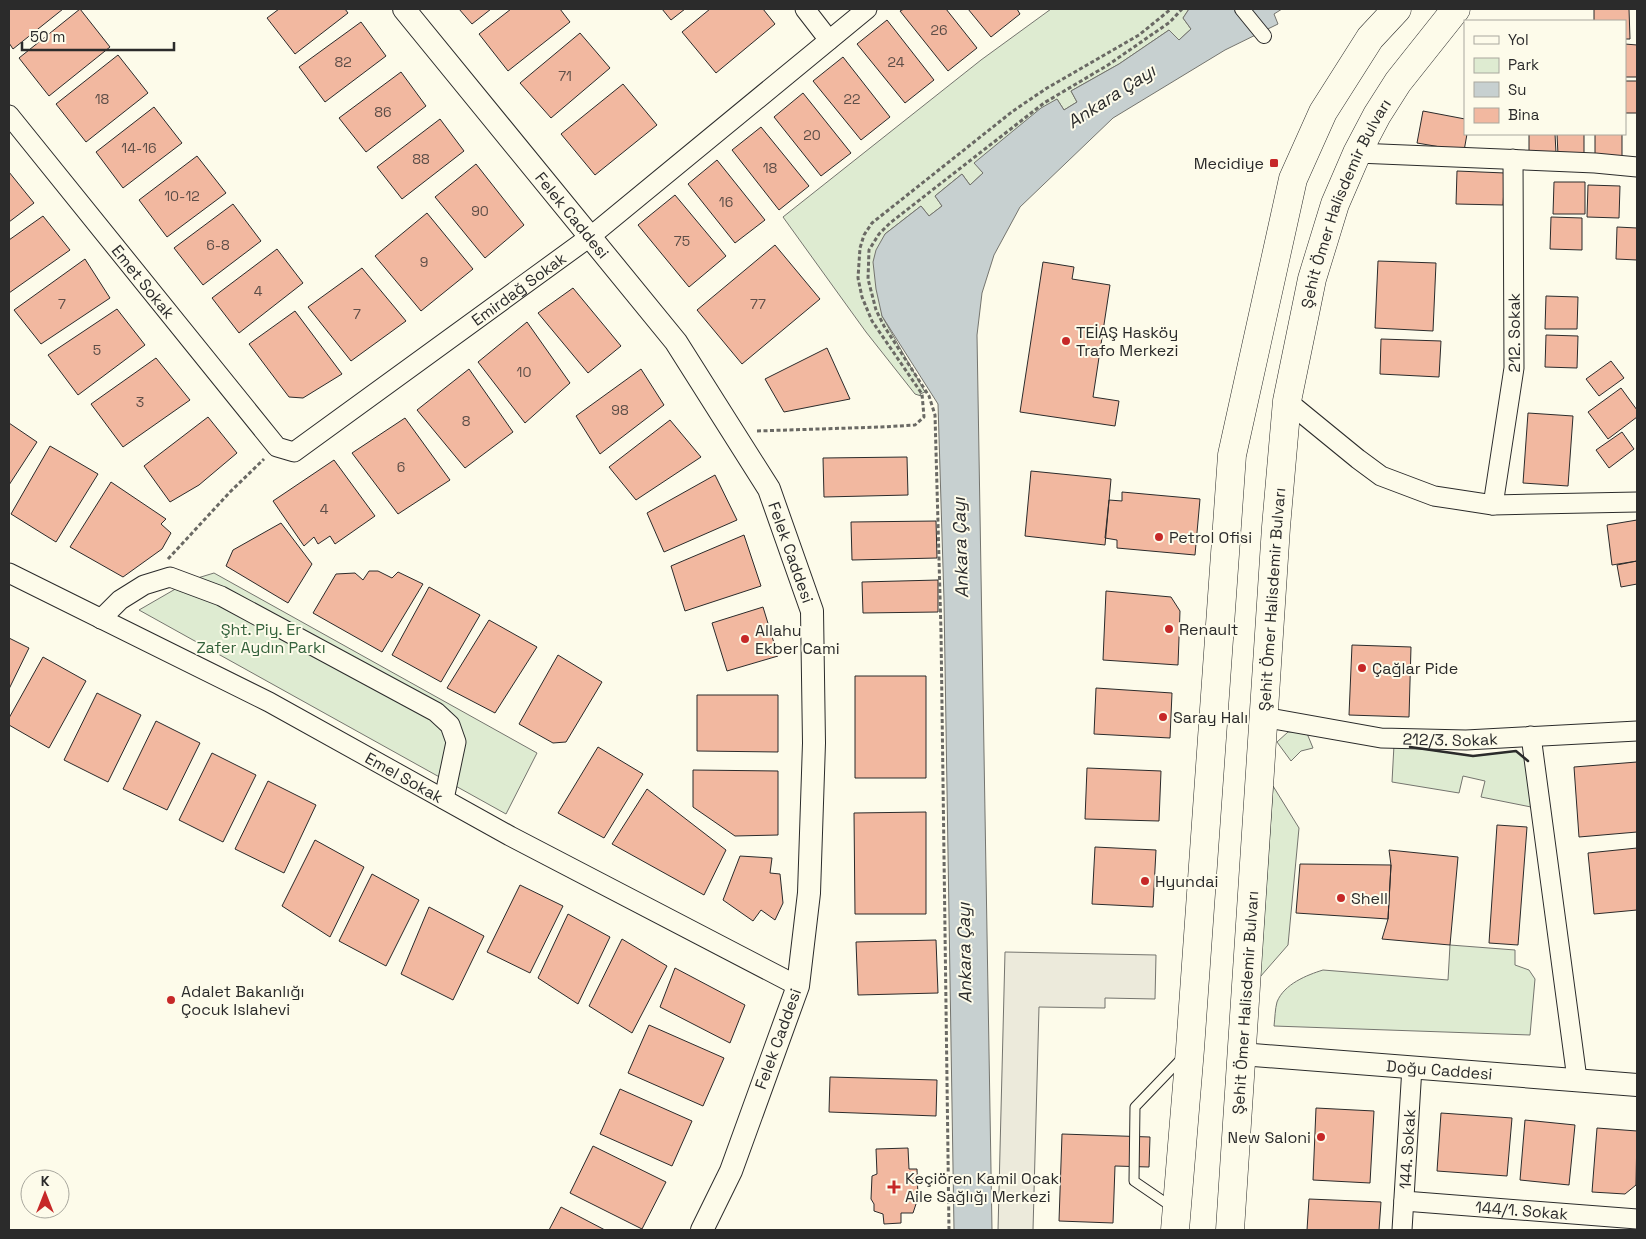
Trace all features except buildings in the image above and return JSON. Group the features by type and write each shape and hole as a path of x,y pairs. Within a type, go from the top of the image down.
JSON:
{"highway":[{"path":"1176,1220 1232,455 1293,180 1323,112 1370,38 1397,9"},
{"name":"Şehit Ömer Halisdemir Bulvarı","path":"1230,1230 1276,527 1287,402 1322,243 1335,204 1357,153 1377,115 1398,82 1456,9"}],"street":[{"name":"Felek Caddesi","path":"404,9 676,342 769,489 812,611 814,743 810,873 798,986 731,1171 702,1230"},
{"path":"805,9 829,40"},
{"name":"Emirdağ Sokak","path":"277,447 294,452 590,236 867,9"},
{"path":"1242,9 1264,36"},
{"name":"Emet Sokak","path":"9,115 277,447"},
{"path":"1357,153 1595,163 1637,167"},
{"name":"212. Sokak","path":"1493,505 1514,368 1513,159"},
{"path":"1287,402 1358,460 1381,476 1434,496 1493,505 1637,502"},
{"name":"Emel Sokak","path":"9,573 269,702 519,840 798,986"},
{"path":"101,619 120,600 144,585 170,577 222,596 436,712 450,725 456,742 444,799"},
{"name":"212/3. Sokak","path":"1264,717 1380,738 1466,740 1637,730"},
{"path":"1530,736 1577,1079"},
{"name":"Doğu Caddesi","path":"1242,1054 1637,1085"},
{"name":"144. Sokak","path":"1402,1230 1412,1067"},
{"name":"144/1. Sokak","path":"1404,1201 1637,1219"}],"lane":[{"path":"1176,1220 1134,1181 1135,1107 1190,1049"}],"path":[{"path":"732,431 881,428 915,425 924,417 922,394 872,320 862,297 858,278 858,263 864,236 872,223 1013,111 1046,88 1139,35 1171,9"},
{"path":"949,1230 941,632 935,415 929,396 884,326 876,310 868,279 869,250 879,234 890,223 1044,103 1108,65 1170,22 1182,9"},
{"path":"144,585 230,492 277,447"}],"green space":[{"path":"1051,9 1189,9 1183,18 1191,29 1179,40 1169,30 1119,64 1071,91 1077,102 1064,110 1057,99 975,163 983,173 970,185 962,174 935,196 942,206 929,216 921,206 885,234 882,316 925,392 920,394 921,396 915,394 866,332 783,217 981,60"},
{"name":"Şht. Piy. Er Zafer Aydın Parkı","path":"214,573 537,753 506,814 139,610 191,580"},
{"path":"1306,731 1313,748 1301,751 1291,761 1277,742 1288,732"},
{"path":"1394,745 1473,756 1516,751 1528,761 1536,808 1481,797 1485,781 1463,776 1459,793 1392,782"},
{"path":"1273,786 1299,828 1288,945 1260,977"},
{"path":"1450,945 1515,950 1515,965 1529,970 1535,979 1530,1035 1274,1026 1276,1005 1280,996 1290,985 1303,978 1323,970 1448,980"}],"shaded area":[{"path":"1005,952 1156,955 1155,999 1105,998 1105,1008 1039,1007 1033,1230 998,1230"}],"water":[{"name":"Ankara Çayı","path":"1189,9 1282,9 1274,14 1278,24 1225,50 1113,118 1020,207 994,255 982,293 977,335 992,1230 954,1230 944,600 938,404 882,316 873,262 876,250 885,234 921,206 929,216 942,206 935,196 962,174 970,185 983,173 974,163 1041,108 1057,99 1064,110 1077,102 1071,91 1119,64 1169,30 1179,40 1191,29 1183,18"}],"wall":[{"path":"1410,747 1473,756 1516,751 1528,761"}],"place":[{"name":"Mecidiye","path":"1274,163"},
{"name":"TEİAŞ Hasköy Trafo Merkezi","path":"1066,341"},
{"name":"Petrol Ofisi","path":"1159,537"},
{"name":"Renault","path":"1169,629"},
{"name":"Allahu Ekber Cami","path":"745,639"},
{"name":"Çağlar Pide","path":"1362,668"},
{"name":"Saray Halı","path":"1163,717"},
{"name":"Hyundai","path":"1145,881"},
{"name":"Shell","path":"1341,898"},
{"name":"Adalet Bakanlığı Çocuk Islahevi","path":"171,1000"},
{"name":"New Saloni","path":"1321,1137"},
{"name":"Keçiören Kamil Ocak Aile Sağlığı Merkezi","path":"894,1187"}]}
